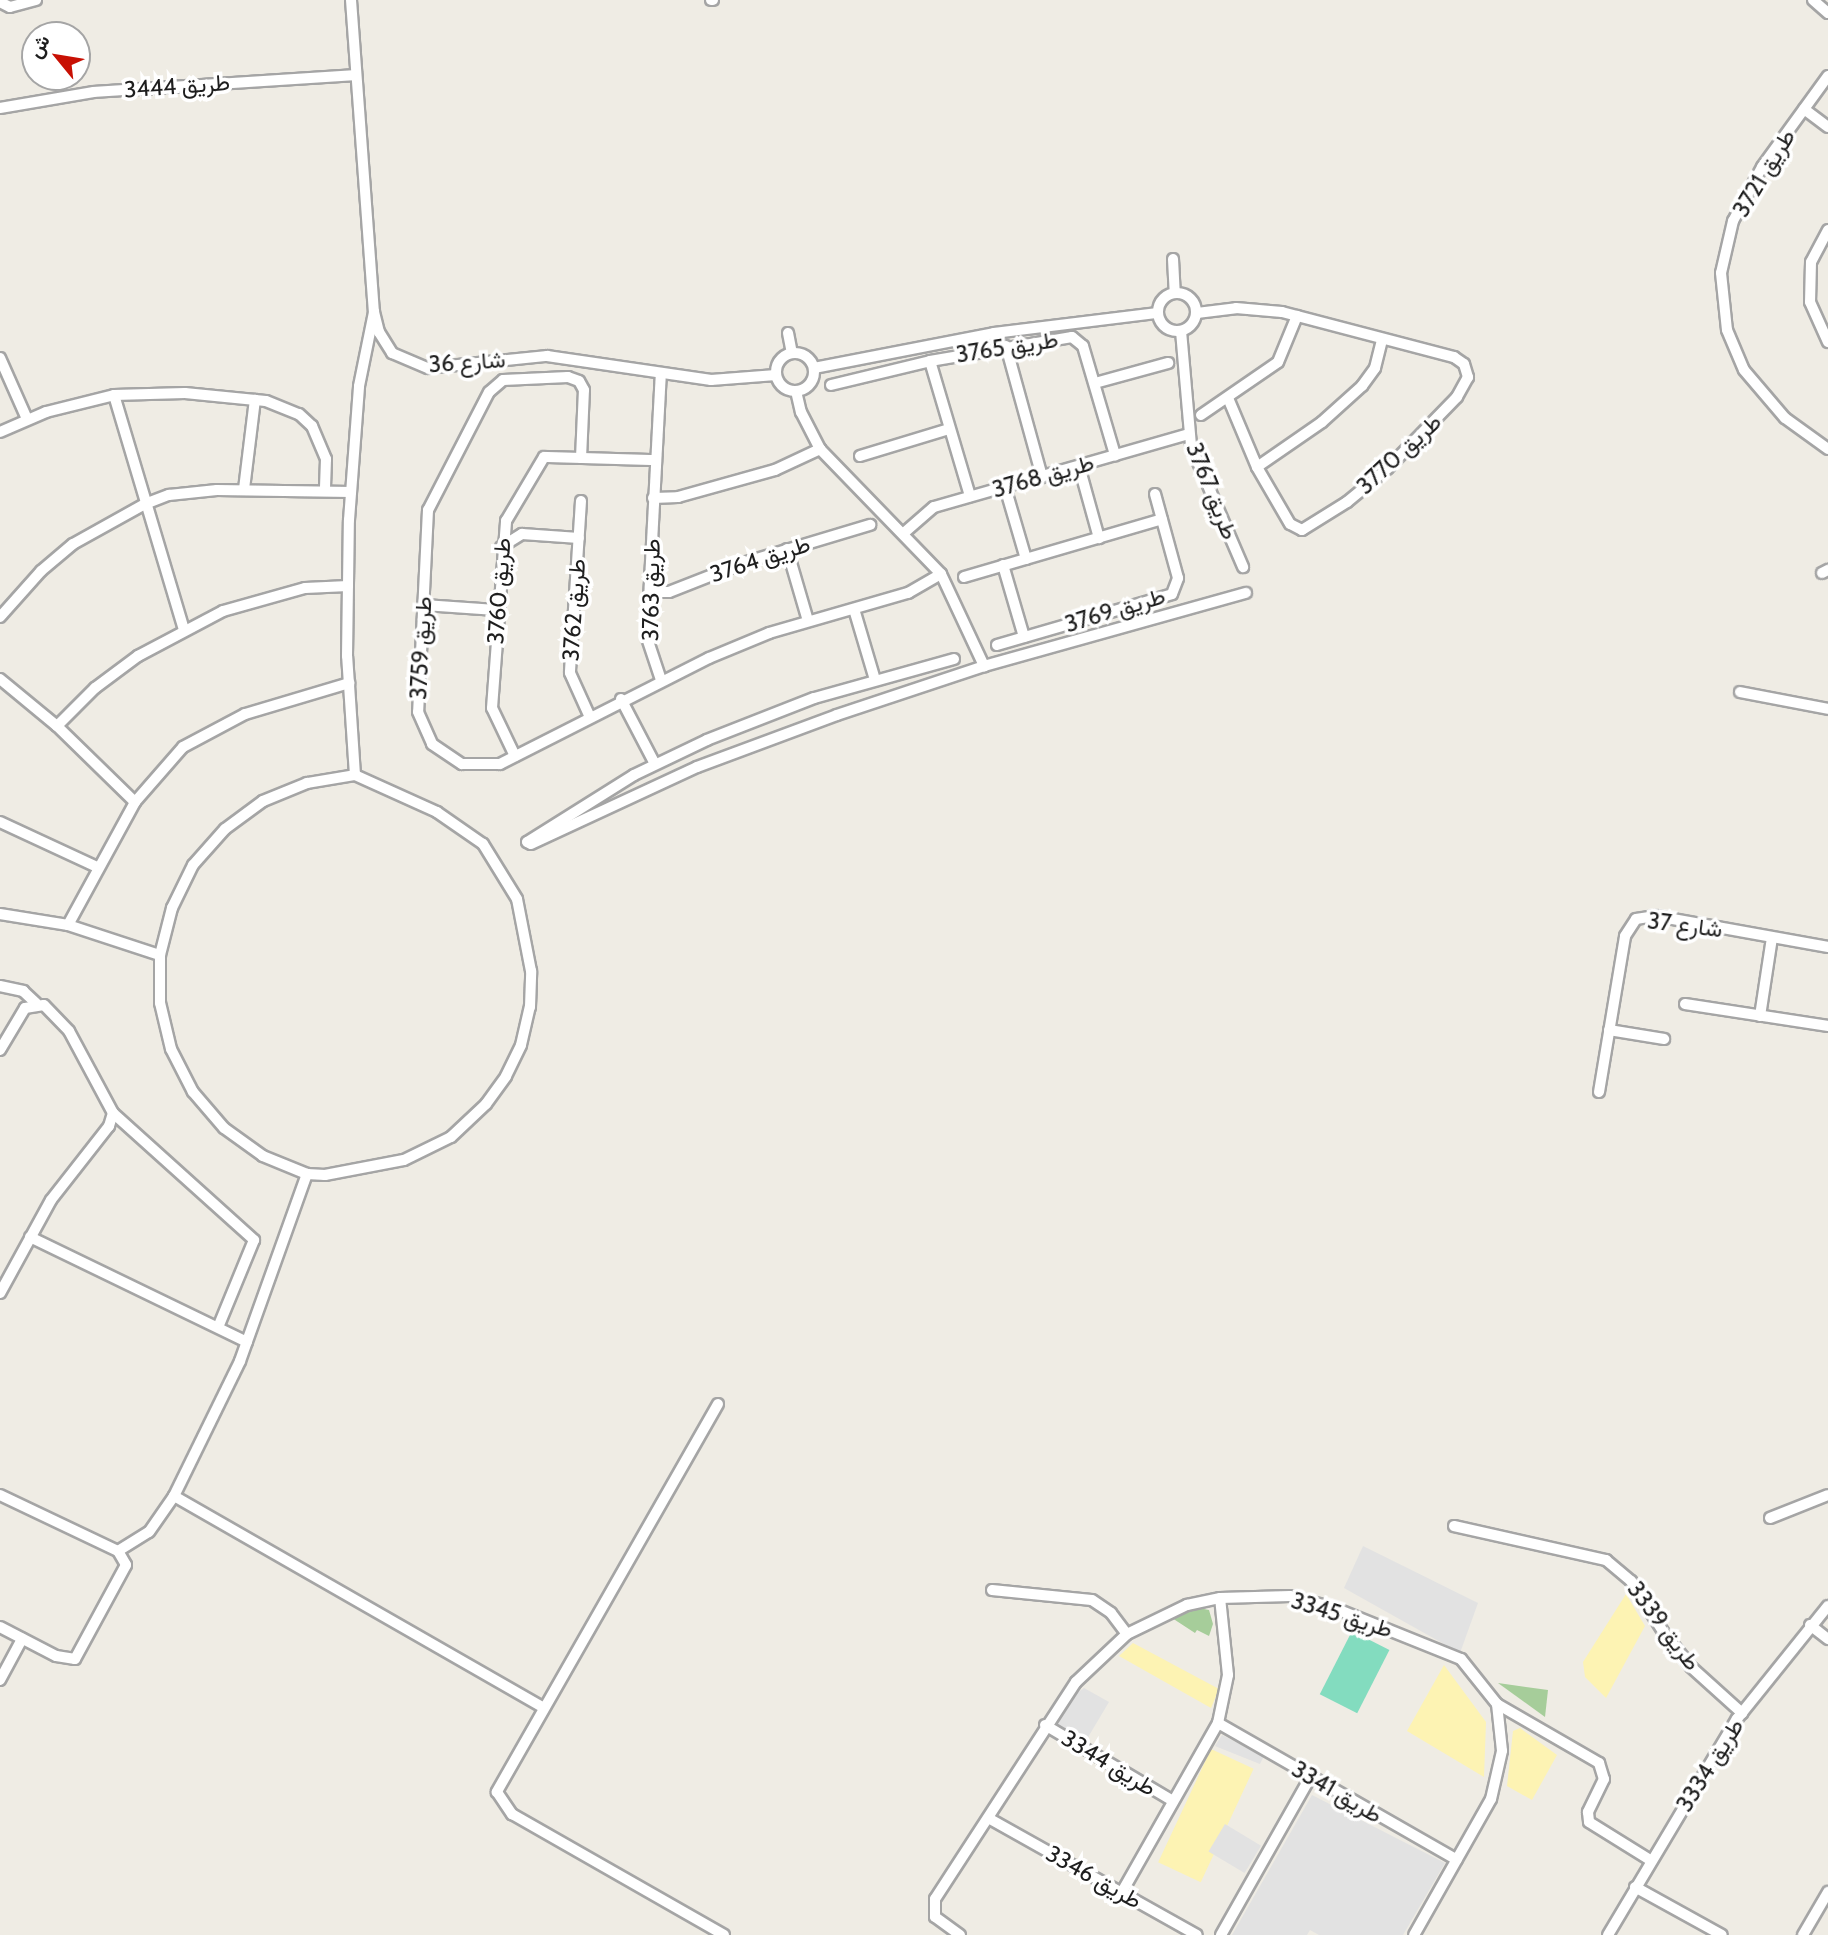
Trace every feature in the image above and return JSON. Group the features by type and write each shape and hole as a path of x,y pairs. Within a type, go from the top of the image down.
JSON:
{"street":[{"path":"0,2 10,7 36,0"},
{"name":"شارع 36","path":"351,0 374,312 388,349 419,367 547,356 729,381 776,376"},
{"path":"1813,0 1828,13"},
{"name":"طريق 3444","path":"0,108 94,92 355,75"},
{"name":"طريق 3721","path":"1828,76 1762,167 1733,221 1721,273 1727,330 1744,370 1785,418 1828,449"},
{"path":"1804,110 1828,127"},
{"path":"1828,230 1811,262 1810,302 1828,342"},
{"path":"1173,259 1175,293"},
{"path":"1175,293 1190,298 1197,313 1190,326 1181,331 1166,327 1158,313 1164,298 1175,293"},
{"name":"طريق 3770","path":"1197,313 1251,308 1297,316 1454,357 1466,367 1463,390 1432,425 1367,486 1306,529 1290,524 1257,467 1228,398"},
{"path":"355,775 349,683 351,492 359,386 374,312"},
{"path":"814,368 994,333 1158,313"},
{"path":"1201,415 1282,358 1297,316"},
{"name":"طريق 3767","path":"1181,331 1189,434 1199,470 1243,567"},
{"path":"788,333 792,353"},
{"name":"طريق 3765","path":"831,386 930,360 1006,346 1075,338 1083,346 1115,456"},
{"path":"1257,467 1322,422 1362,386 1375,368 1382,340"},
{"path":"1006,346 1042,477"},
{"path":"792,353 806,356 814,368 810,384 796,391 781,385 776,376 779,361 792,353"},
{"path":"0,358 27,419"},
{"name":"طريق 3765","path":"930,360 970,496"},
{"path":"1095,383 1168,363"},
{"name":"طريق 3763","path":"661,373 654,460 648,645 661,680"},
{"name":"طريق 3759","path":"581,458 584,390 579,381 568,377 512,378 495,384 428,510 417,704 427,737 446,756 470,766 493,766 661,680 808,621 908,593 942,574"},
{"path":"796,391 801,412 820,449 905,532 942,574 984,666"},
{"path":"0,432 27,419 114,395 185,393 284,405 312,426 326,459 325,492"},
{"path":"114,395 184,630"},
{"path":"244,489 255,400"},
{"path":"860,456 949,429"},
{"name":"طريق 3768","path":"905,532 927,511 970,496 1189,434"},
{"path":"653,499 678,497 775,470 820,449"},
{"name":"طريق 3760","path":"515,756 492,714 501,547 509,516 541,458 654,460"},
{"path":"1079,466 1099,538"},
{"path":"1004,487 1026,559"},
{"path":"0,617 41,571 73,544 145,504 191,491 244,489 351,492"},
{"name":"طريق 3769","path":"997,645 1172,594 1178,578 1155,494"},
{"name":"طريق 3762","path":"581,501 570,673 589,715"},
{"path":"509,516 522,534"},
{"path":"964,578 1162,519"},
{"name":"طريق 3764","path":"650,592 675,590 787,549 870,525"},
{"path":"501,547 522,534 579,538"},
{"path":"787,549 808,621"},
{"path":"1003,565 1024,637"},
{"path":"57,726 95,688 138,656 184,630 263,597 348,586"},
{"path":"954,659 875,680 744,724 655,765 527,842 531,845 697,767 984,666 1246,593"},
{"path":"424,605 496,610"},
{"path":"855,609 875,680"},
{"path":"0,679 57,726 135,802"},
{"path":"68,925 97,867 135,802 183,747 245,714 349,683"},
{"path":"1740,692 1827,706"},
{"path":"621,699 655,765"},
{"path":"355,775 437,812 483,844 517,900 531,971 530,1007 521,1045 506,1076 486,1104 451,1137 404,1160 325,1175 307,1174 263,1156 243,1142 224,1128 193,1092 171,1049 160,1003 160,955 177,898 193,866 225,829 263,801 307,783 355,775"},
{"path":"0,822 97,867"},
{"path":"0,914 68,925 160,955"},
{"name":"شارع 37","path":"1599,1092 1625,936 1636,919 1656,916 1828,947"},
{"path":"1760,1016 1772,939"},
{"path":"0,986 23,991 36,1003 47,1008 68,1031 113,1113 254,1240 219,1325"},
{"path":"0,1050 26,1008 36,1003"},
{"path":"1685,1004 1828,1026"},
{"path":"1609,1030 1664,1039"},
{"path":"0,1293 70,1171 109,1126 113,1113"},
{"path":"118,1551 149,1532 174,1496 247,1342 307,1174"},
{"path":"30,1237 219,1325 247,1342"},
{"path":"718,1404 499,1784 500,1802 512,1814 724,1935"},
{"path":"0,1494 118,1551 125,1557 125,1570 79,1656 65,1660 0,1627"},
{"path":"1770,1518 1828,1495"},
{"path":"174,1496 543,1707"},
{"name":"طريق 3339","path":"1454,1526 1606,1560 1632,1581 1664,1633 1692,1667 1742,1713"},
{"path":"992,1590 1092,1600 1111,1613 1126,1634"},
{"name":"طريق 3345","path":"960,1935 942,1924 932,1909 990,1819 1045,1725 1076,1682 1126,1634 1187,1605 1220,1598 1290,1596 1373,1623 1461,1659 1497,1704"},
{"name":"طريق 3344","path":"1122,1892 1218,1723 1228,1675 1220,1598"},
{"name":"طريق 3334","path":"1608,1935 1650,1860 1742,1713 1828,1606"},
{"path":"1811,1625 1828,1639"},
{"path":"0,1680 22,1639"},
{"path":"1497,1704 1600,1763 1604,1779 1588,1812 1589,1822 1650,1860"},
{"path":"1414,1935 1491,1799 1499,1774 1502,1751 1497,1704"},
{"name":"طريق 3341","path":"1218,1723 1457,1860"},
{"name":"طريق 3344","path":"1045,1725 1173,1801"},
{"path":"1221,1935 1311,1776"},
{"name":"طريق 3346","path":"990,1819 1196,1935"},
{"path":"1635,1887 1722,1935"},
{"path":"1803,1935 1828,1892"}],"green space":[{"path":"1189,1606 1209,1610 1213,1624 1209,1636 1197,1630 1195,1633 1172,1618"},
{"path":"1352,1631 1389,1650 1357,1713 1320,1694"},
{"path":"1498,1683 1548,1690 1545,1717"}],"sand":[{"path":"1626,1594 1645,1626 1606,1698 1585,1677 1583,1662"},
{"path":"1133,1643 1219,1689 1211,1708 1119,1656"},
{"path":"1444,1665 1486,1722 1484,1777 1407,1731"},
{"path":"1520,1728 1557,1755 1532,1800 1507,1786 1513,1731"},
{"path":"1211,1749 1254,1769 1201,1882 1158,1862"}],"shaded area":[{"path":"1363,1546 1478,1603 1460,1653 1344,1588"},
{"path":"1084,1688 1109,1702 1084,1744 1059,1728 1056,1720 1069,1699"},
{"path":"1222,1735 1264,1756 1260,1764 1215,1746"},
{"path":"1312,1795 1445,1863 1403,1935 1319,1935 1310,1930 1307,1935 1232,1935"},
{"path":"1225,1824 1261,1846 1245,1873 1209,1851"}]}
